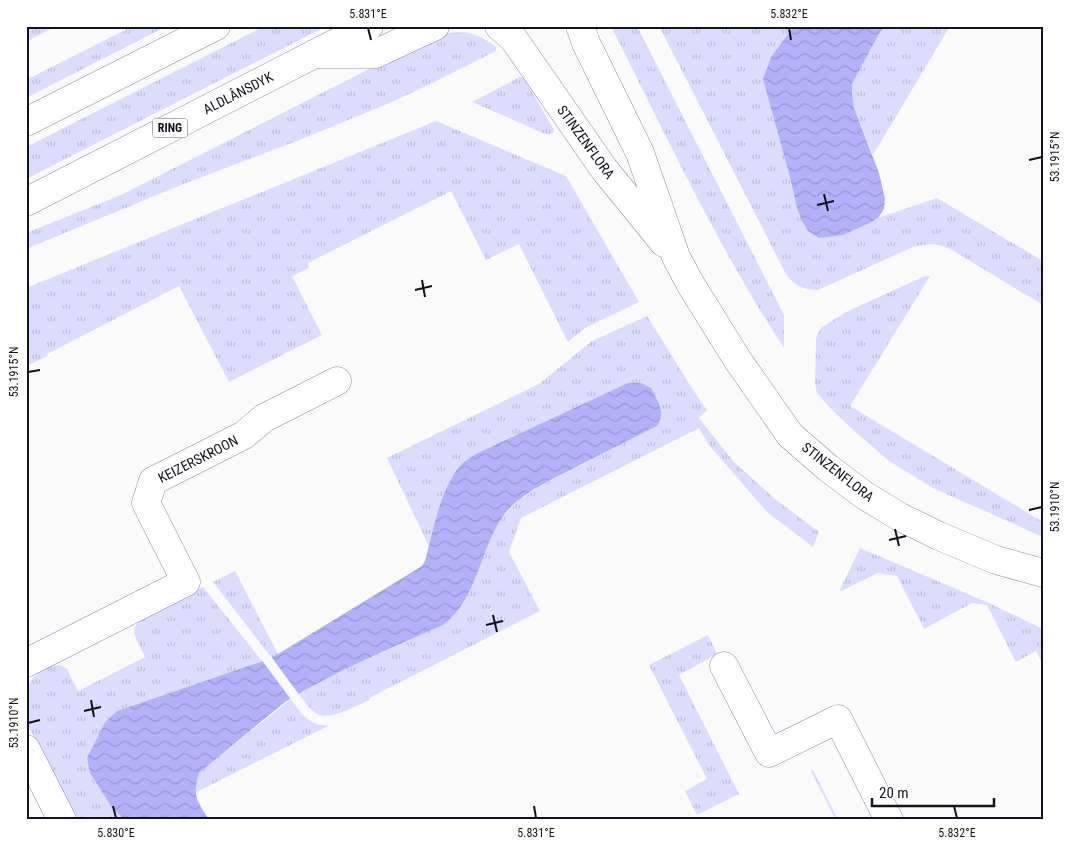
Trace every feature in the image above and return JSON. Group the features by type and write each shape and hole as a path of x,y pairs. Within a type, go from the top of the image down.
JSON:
{"street":[{"path":"26,122 216,26"},
{"name":"ALDLÂNSDYK","path":"26,202 369,26"},
{"path":"314,54 375,54 436,26"},
{"name":"STINZENFLORA","path":"499,26 513,38 604,169 676,257"},
{"name":"STINZENFLORA","path":"580,26 586,43 640,153 676,257 737,359 790,435 828,468 864,495 900,517 996,560 1043,573"},
{"name":"KEIZERSKROON","path":"26,663 186,582 146,503 153,481 244,435 264,418 337,381"},
{"name":"STINZENFLORA","path":"996,560 1043,591"},
{"path":"724,666 769,753 838,719 889,820"},
{"path":"26,749 62,820"}],"green space":[{"path":"26,26 56,26 26,42"},
{"path":"133,26 167,26 26,98 26,80"},
{"path":"265,26 327,26 26,179 26,147"},
{"path":"621,26 637,26 784,315 784,348 737,271 673,151 613,30"},
{"path":"659,26 794,26 771,57 796,204 843,235 878,218 937,198 1043,261 1043,305 952,250 933,244 913,247 818,290 804,288 796,284 786,274"},
{"path":"885,26 950,26 873,155 854,108 852,84"},
{"path":"465,32 485,40 496,47 496,51 392,102 297,141 181,185 26,249 26,233 121,195 430,38 448,33"},
{"path":"520,77 524,78 554,130 553,133 543,133 472,102"},
{"path":"436,121 566,176 639,302 585,328 568,342 519,244 486,260 451,191 308,263 309,268 292,276 322,335 229,382 179,286 26,366 26,288"},
{"path":"925,276 930,276 850,406 1043,522 1043,537 933,488 889,461 851,428 817,393 815,384 816,339 822,327 846,312"},
{"path":"647,316 707,410 699,418 734,462 775,499 819,532 813,547 767,512 709,445 699,428 521,518 509,552 540,611 369,698 370,700 336,714 323,716 314,712 299,694 324,679 443,625 501,518 517,502 540,486 657,426 441,504 429,546 387,458 539,384 592,341"},
{"path":"860,548 989,603 1043,629 1043,665 1036,651 1016,662 987,605 972,603 924,629 897,576 878,573 839,592"},
{"path":"235,571 278,654 271,657 213,582"},
{"path":"203,587 262,661 117,711 105,722 87,758 90,773 112,808 125,820 76,820 26,722 26,687 41,671 50,666 60,665 67,669 78,691 145,657 134,634 136,625 148,615"},
{"path":"708,635 717,654 679,675 739,794 697,815 685,791 707,779 649,665"},
{"path":"291,699 298,710 312,722 330,725 195,793 199,773"},
{"path":"813,770 838,820 836,820 811,771"}],"water":[{"path":"794,26 885,26 852,84 854,108 879,173 885,199 884,209 878,218 843,235 819,238 808,231 801,219 763,79 771,57"},
{"path":"628,383 641,383 651,388 661,411 660,421 657,426 549,481 517,501 501,519 494,532 463,602 443,625 343,670 285,702 199,773 196,788 197,798 209,820 125,820 112,808 90,773 87,758 105,722 117,711 260,662 278,654 422,566 443,496 455,472 463,463 476,454"}],"pier":[{"path":"270,655 300,696 292,701 261,659"}]}
